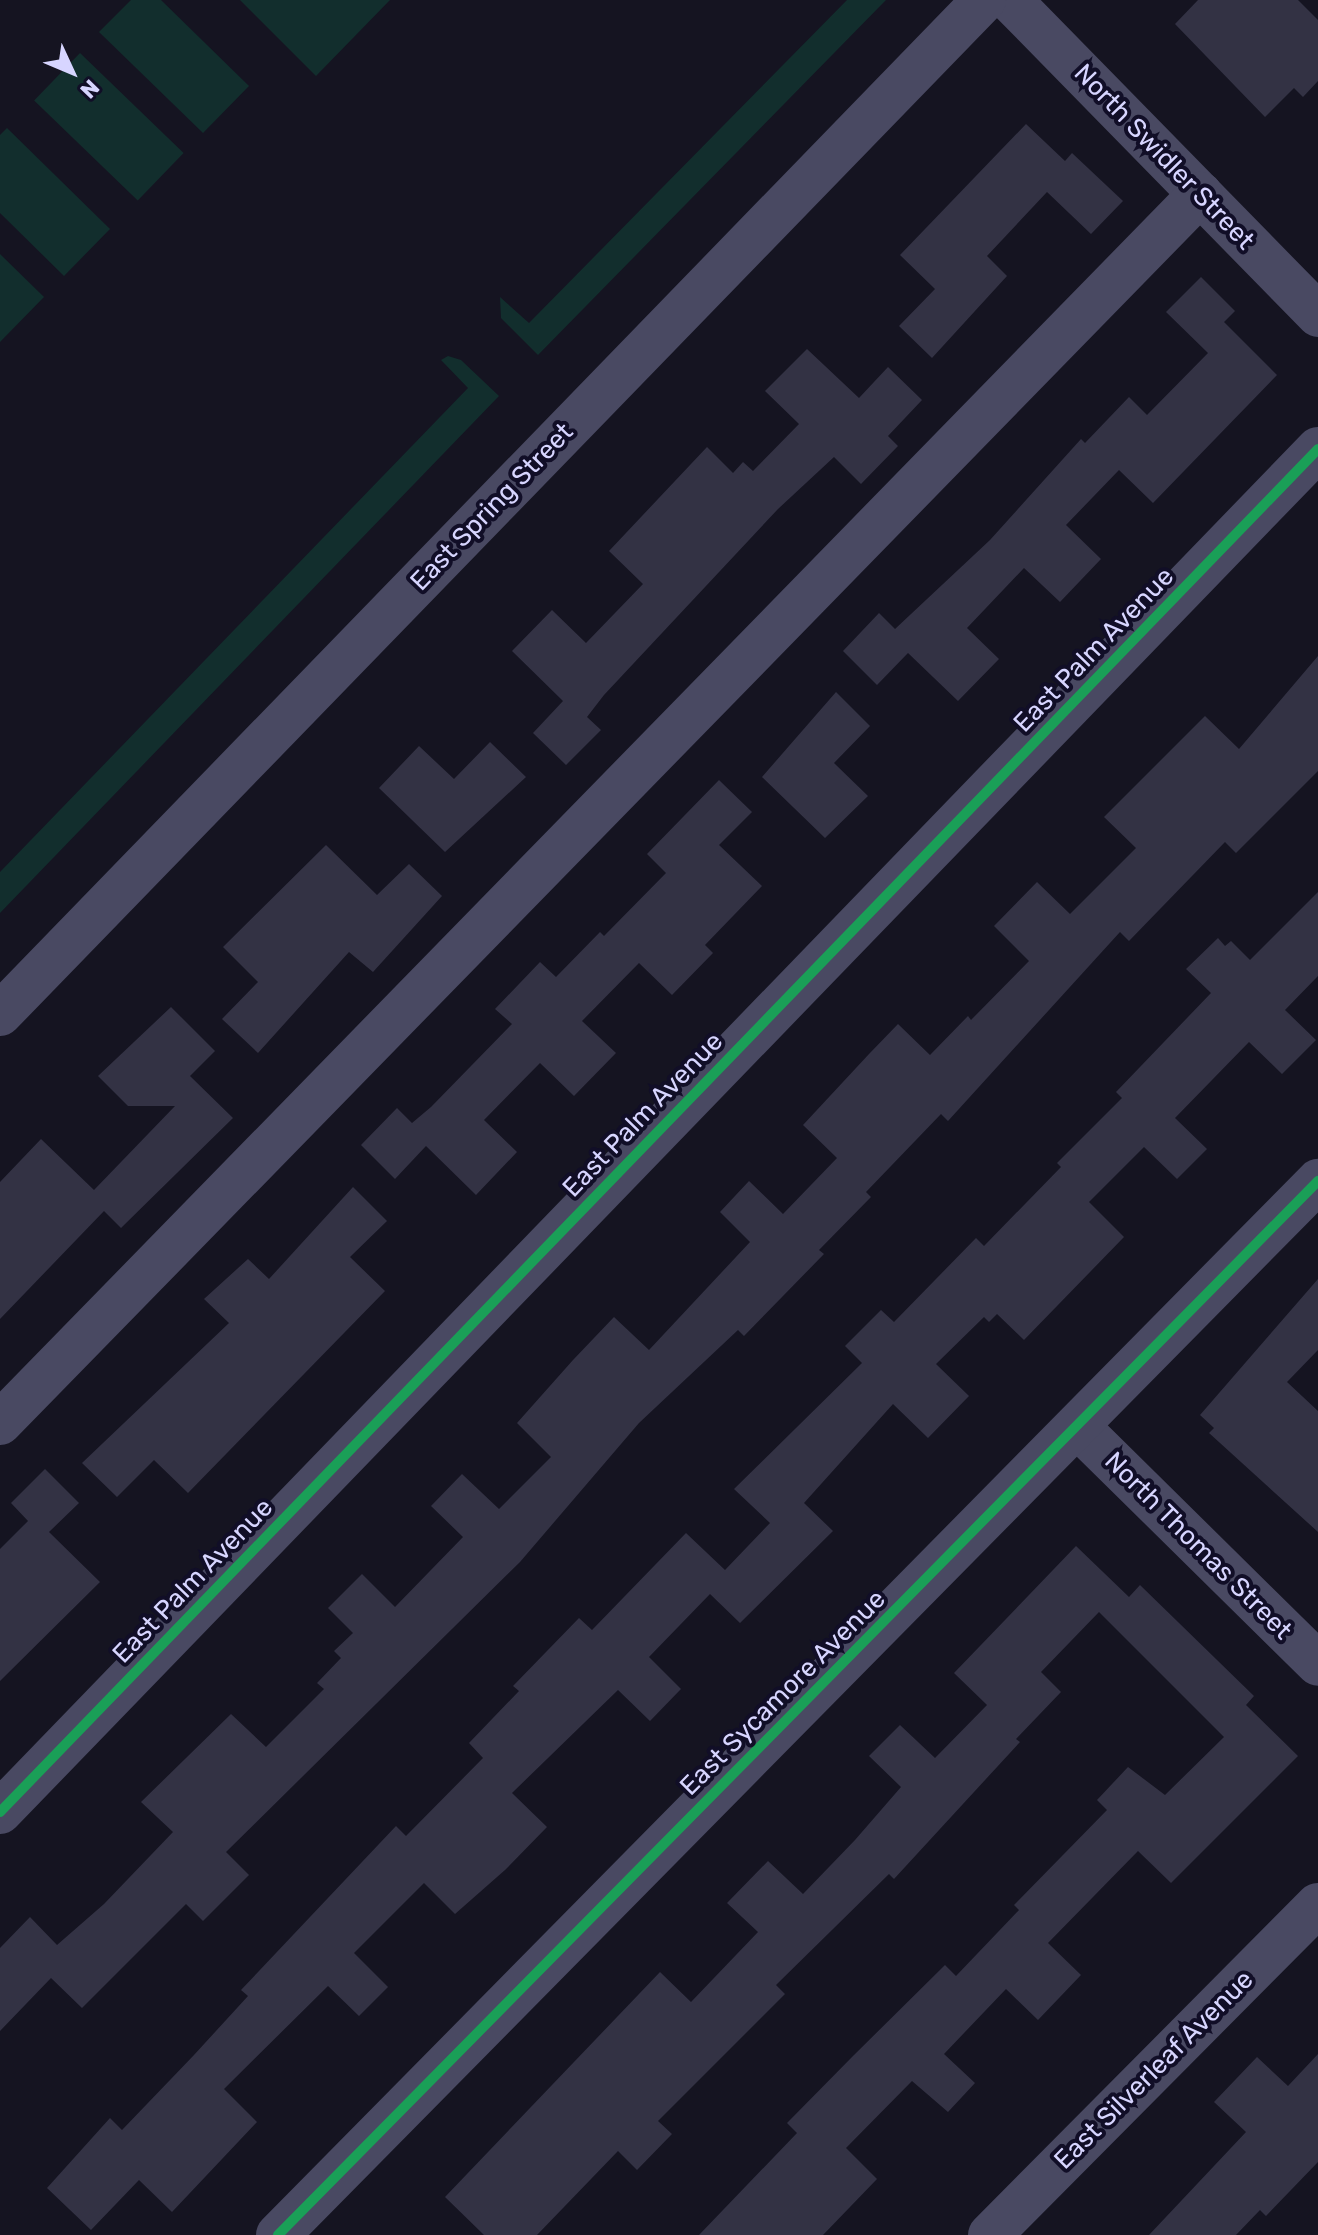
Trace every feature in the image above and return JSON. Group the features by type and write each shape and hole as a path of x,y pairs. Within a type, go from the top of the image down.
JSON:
{"street":[{"name":"East Spring Street","path":"0,1014 984,0"},
{"name":"North Swidler Street","path":"1010,0 1318,315"},
{"path":"0,1423 1200,194"},
{"name":"East Palm Avenue","path":"0,1812 1318,449"},
{"name":"East Sycamore Avenue","path":"278,2235 1318,1181"},
{"name":"North Thomas Street","path":"1078,1427 1318,1664"},
{"name":"East Silverleaf Avenue","path":"990,2235 1318,1905"}],"green space":[{"path":"131,0 161,0 249,86 203,133 99,32"},
{"path":"240,0 390,0 316,76"},
{"path":"847,0 886,0 538,355 501,318 500,297 529,323"},
{"path":"80,53 184,153 138,201 34,100"},
{"path":"7,128 110,229 64,276 0,213 0,135"},
{"path":"0,254 44,297 0,342"},
{"path":"448,356 461,360 499,396 0,913 0,872 468,388 441,360"}],"building":[{"path":"1198,0 1298,0 1318,20 1318,81 1303,97 1294,88 1265,117 1175,24"},
{"path":"1026,124 1065,161 1072,153 1123,201 1091,234 1047,192 987,256 1007,276 932,358 899,326 935,289 900,255"},
{"path":"1201,277 1235,311 1224,322 1277,375 1153,503 1119,470 1066,525 1101,559 1060,602 1024,568 967,628 999,659 958,701 908,653 877,685 843,651 879,613 895,629 990,540 1081,439 1085,443 1129,397 1147,415 1208,353 1166,312"},
{"path":"807,349 859,398 888,367 922,400 888,436 898,446 861,484 834,457 778,509 604,695 587,717 601,730 566,765 533,733 563,701 512,651 552,610 586,643 643,584 609,551 707,447 733,473 743,462 753,471 799,424 765,391"},
{"path":"1318,656 1318,771 1236,853 1225,842 1129,941 1120,932 948,1121 941,1114 866,1192 871,1197 819,1250 824,1254 744,1336 738,1330 639,1423 520,1562 226,1852 249,1875 203,1921 186,1904 82,2008 51,1978 0,2031 0,1948 30,1917 57,1945 104,1904 173,1832 141,1802 231,1714 266,1747 324,1689 317,1683 341,1658 334,1651 353,1633 328,1608 362,1574 395,1607 463,1537 431,1506 462,1474 499,1509 551,1457 517,1423 614,1317 649,1350 750,1242 720,1212 749,1181 783,1214 837,1158 803,1125 869,1054 898,1024 930,1055 968,1016 971,1020 1029,961 994,926 1037,882 1070,914 1136,848 1104,817 1205,716 1239,749"},
{"path":"836,692 870,726 834,763 868,796 825,838 762,777"},
{"path":"490,742 526,777 445,852 379,788 419,746 454,779"},
{"path":"719,780 752,812 719,845 762,886 705,945 713,953 672,995 639,963 582,1021 616,1053 574,1096 540,1063 484,1120 517,1152 476,1195 426,1146 395,1179 361,1145 397,1108 412,1123 431,1107 512,1024 495,1009 540,962 556,977 600,932 604,936 666,873 647,854"},
{"path":"326,845 377,895 409,864 442,896 373,972 349,952 258,1053 222,1019 258,982 223,947"},
{"path":"1318,892 1318,976 1285,1010 1316,1040 1282,1074 1249,1042 1175,1118 1207,1149 1177,1179 1144,1147 1089,1202 1124,1237 1024,1340 997,1314 989,1322 984,1317 936,1364 969,1396 928,1438 893,1404 804,1503 833,1531 740,1623 710,1594 649,1657 681,1689 650,1721 618,1690 512,1793 547,1827 505,1870 455,1914 424,1883 354,1953 388,1987 359,2016 328,1986 224,2089 257,2122 172,2212 139,2180 91,2230 47,2188 110,2118 122,2130 248,1996 241,1990 396,1826 406,1836 483,1758 469,1743 519,1691 513,1686 579,1618 592,1630 686,1533 725,1570 770,1523 734,1489 862,1363 845,1346 881,1310 894,1322 976,1238 984,1246 1061,1167 1057,1163 1122,1098 1116,1092 1211,993 1186,969 1218,938 1225,946 1231,941 1250,960"},
{"path":"171,1007 215,1051 190,1076 233,1118 121,1228 104,1211 0,1319 0,1182 41,1139 94,1190 175,1106 128,1106 98,1076"},
{"path":"353,1187 387,1221 350,1257 385,1291 188,1493 154,1460 117,1497 82,1463 229,1323 204,1299 248,1259 269,1279"},
{"path":"1318,1279 1318,1350 1287,1382 1318,1411 1318,1532 1209,1433 1214,1428 1200,1415"},
{"path":"45,1469 79,1503 49,1532 100,1582 0,1681 0,1549 28,1521 11,1503"},
{"path":"1076,1546 1129,1597 1140,1585 1254,1696 1246,1705 1298,1756 1171,1883 1138,1851 1048,1943 1081,1975 1038,2020 1006,1989 944,2054 975,2083 948,2112 912,2081 846,2148 877,2179 823,2235 699,2235 797,2133 787,2123 945,1965 956,1976 1019,1910 1014,1905 1107,1810 1097,1800 1128,1767 1165,1795 1224,1737 1099,1612 1041,1672 1061,1692 1016,1739 1020,1742 894,1879 889,1874 776,1985 785,1994 658,2121 672,2134 637,2170 618,2151 537,2235 484,2235 445,2197 660,1972 691,2002 758,1932 727,1903 768,1861 803,1894 901,1787 869,1756 900,1725 935,1758 987,1705 954,1673"},
{"path":"1318,2054 1318,2162 1266,2216 1260,2210 1236,2235 1149,2235 1246,2132 1214,2102 1257,2057 1288,2086"}],"cycle path":[{"path":"0,1812 1318,449"},
{"path":"278,2235 1318,1181"}]}
